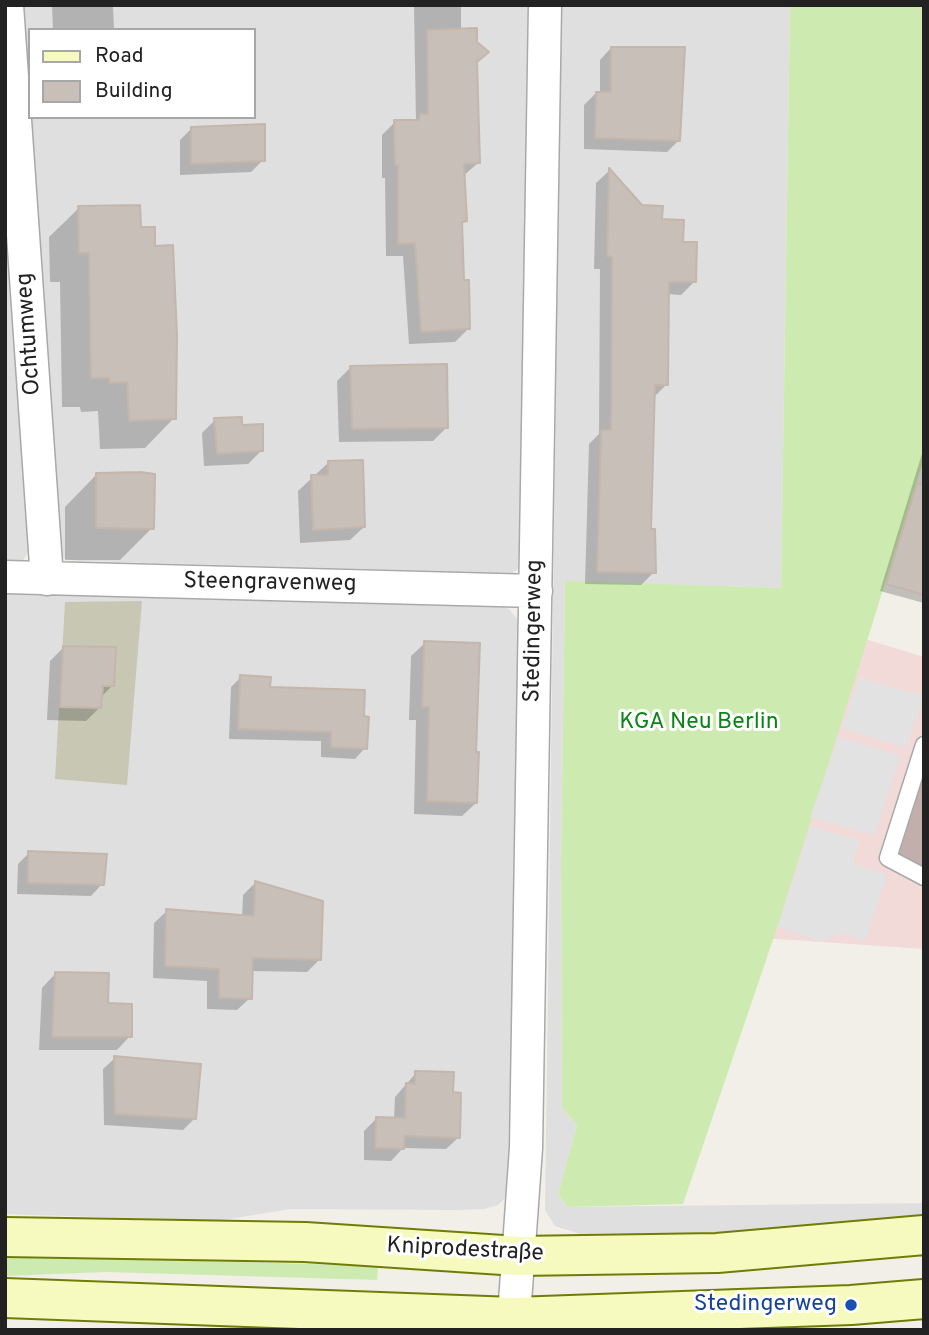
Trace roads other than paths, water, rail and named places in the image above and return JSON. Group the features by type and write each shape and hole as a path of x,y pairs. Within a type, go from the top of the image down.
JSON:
{"main road":[{"name":"Kniprodestraße","path":"5,1237 305,1242 518,1256 717,1253 924,1235"},
{"path":"5,1298 513,1323 924,1299"}],"street":[{"name":"Ochtumweg","path":"7,5 47,579"},
{"name":"Stedingerweg","path":"513,1323 526,1148 545,5"},
{"name":"Steengravenweg","path":"5,577 536,591"}],"lane":[{"path":"924,745 888,858 924,877"}],"place":[{"name":"Stedingerweg","path":"851,1305"}],"park label":[{"name":"KGA Neu Berlin","path":"699,723"}]}
